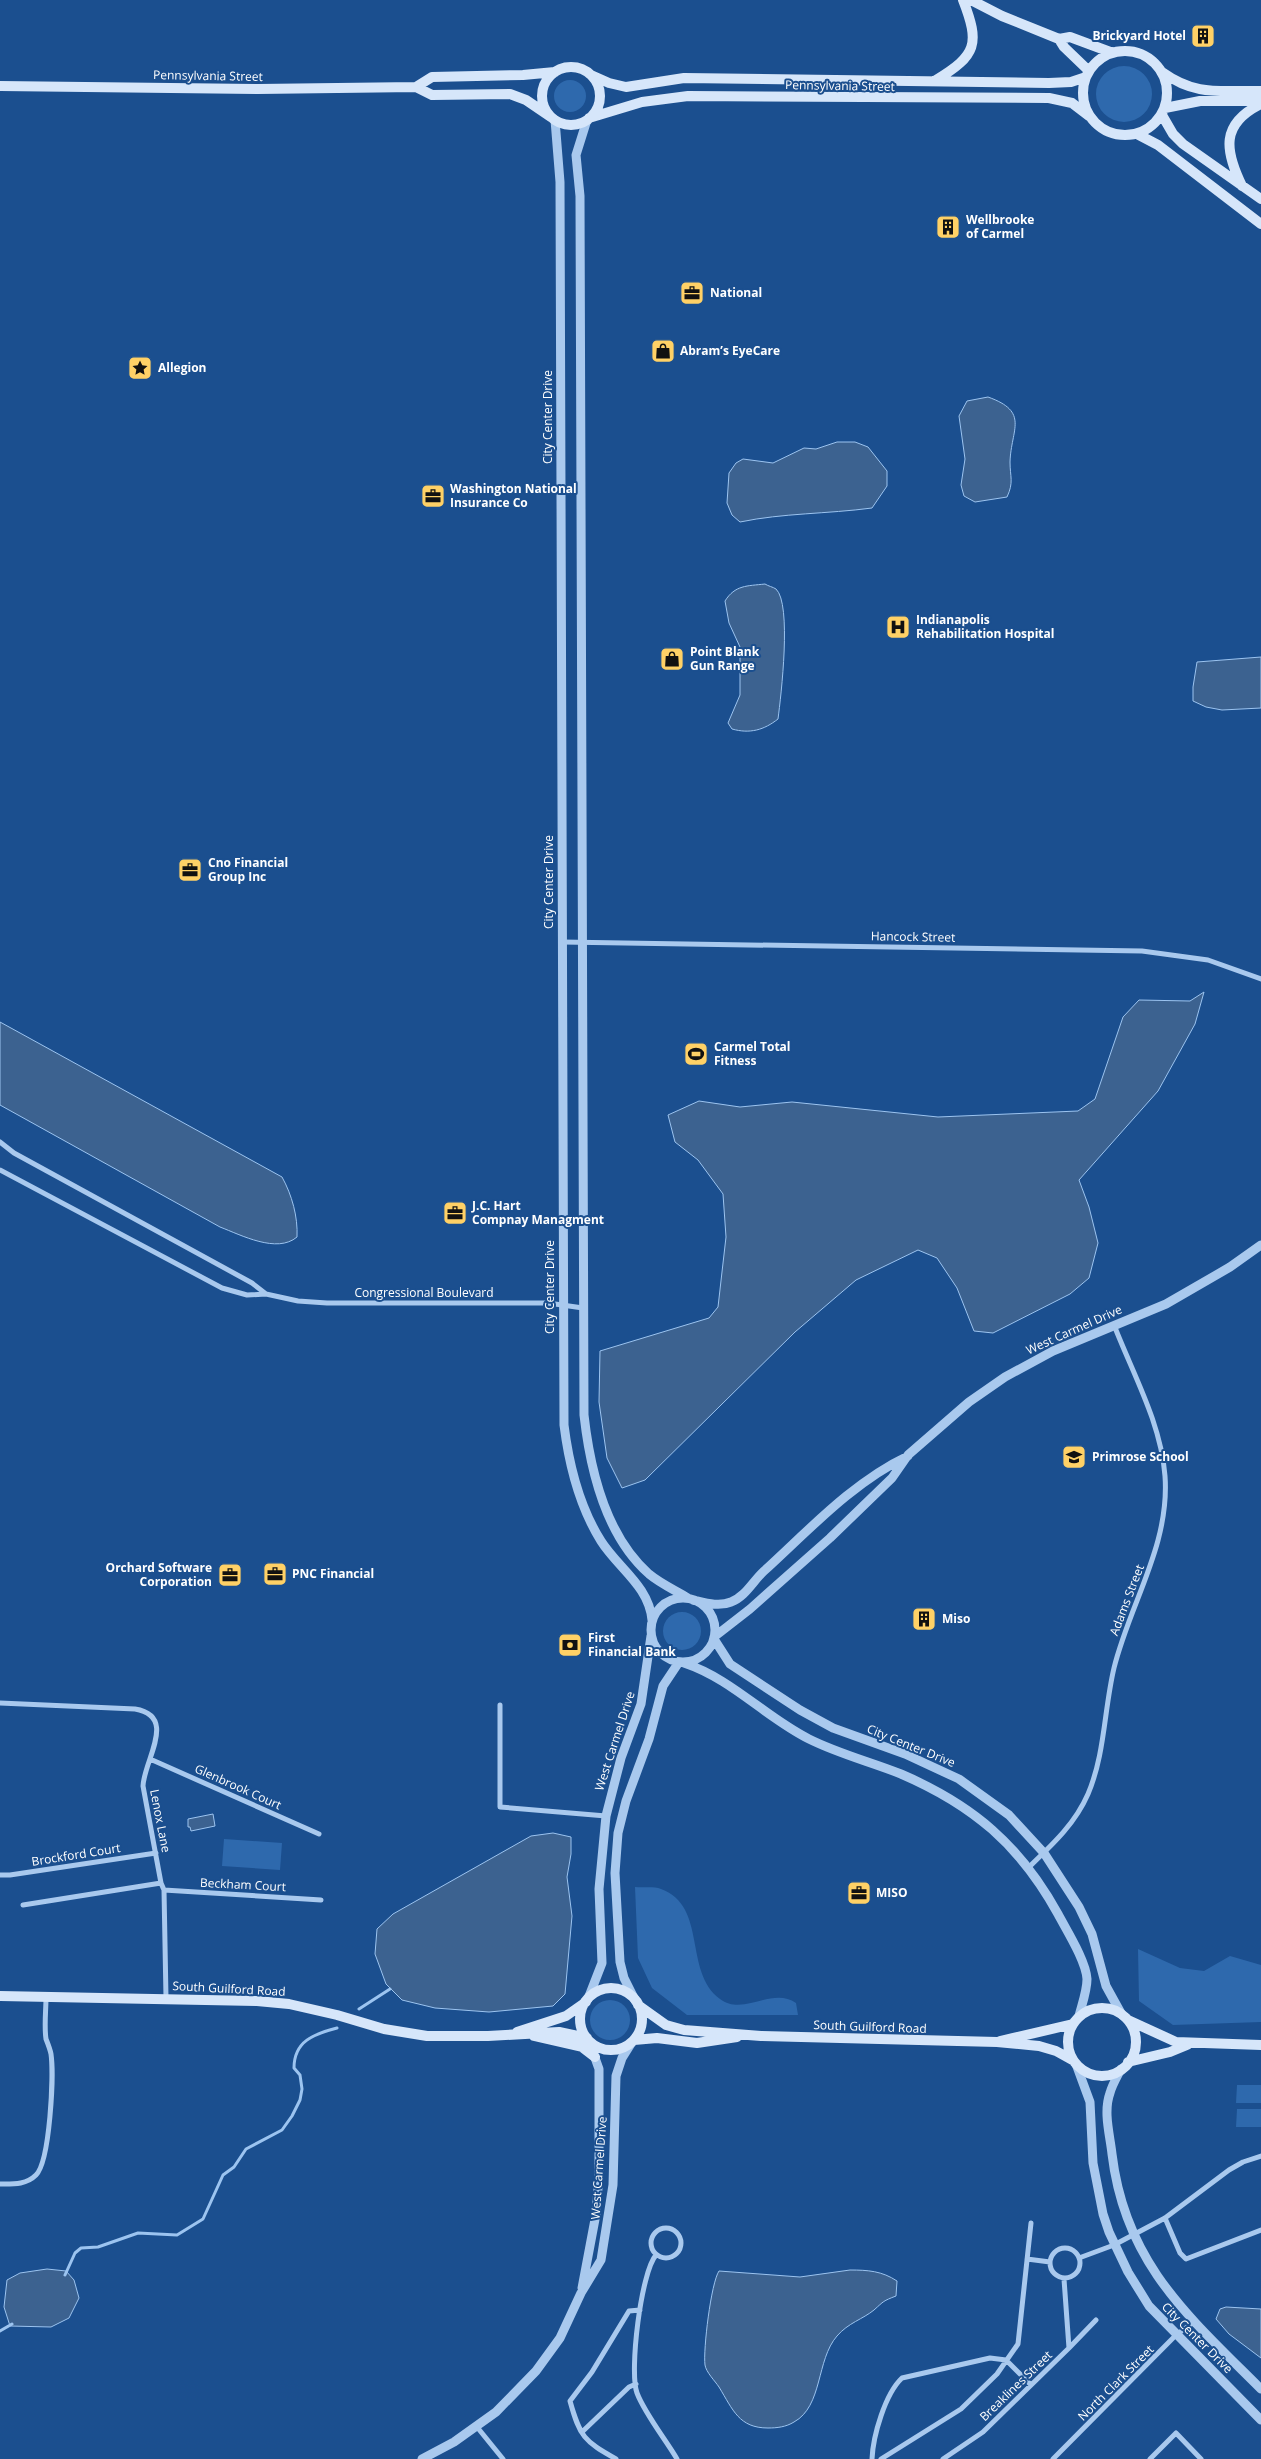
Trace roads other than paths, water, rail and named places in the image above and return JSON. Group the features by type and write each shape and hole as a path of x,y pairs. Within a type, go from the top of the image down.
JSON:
{"main road":[{"path":"935,81 960,65 971,48 973,27 963,0"},
{"path":"971,0 1002,16 1059,39 1070,37 1113,53"},
{"path":"1059,39 1087,74"},
{"path":"1161,71 1167,89 1164,112 1153,126 1137,134 1112,134 1097,125 1089,116 1083,97 1087,74 1097,62 1113,53 1126,51 1140,54 1152,60 1161,71 1180,84 1193,89 1261,91"},
{"path":"572,67 583,69 591,75 599,87 600,97 596,111 588,119 574,124 553,118 544,106 542,93 546,81 555,72 572,67"},
{"name":"Pennsylvania Street","path":"416,87 432,77 555,72"},
{"name":"Pennsylvania Street","path":"591,75 609,83 626,87 684,78 1062,83 1087,74"},
{"name":"Pennsylvania Street","path":"0,86 258,89 416,87 432,95 510,94 524,99 553,118"},
{"name":"Pennsylvania Street","path":"588,119 632,104 688,96 1049,98 1072,103 1089,116"},
{"path":"1164,112 1200,101 1261,103"},
{"path":"1243,187 1231,160 1228,142 1233,128 1240,118 1261,103"},
{"path":"1164,112 1178,139 1261,199"},
{"path":"1137,134 1158,145 1261,224"},
{"path":"611,1988 626,1992 637,2004 641,2025 633,2041 624,2047 610,2050 597,2046 588,2039 581,2019 587,2000 596,1992 611,1988"},
{"name":"South Guilford Road","path":"0,1996 166,1998 289,2004 337,2015 384,2029 427,2036 531,2035 559,2032 588,2039"},
{"name":"South Guilford Road","path":"512,2035 566,2016 587,2000"},
{"name":"South Guilford Road","path":"637,2004 675,2028 743,2035 997,2042 1039,2046 1056,2051 1075,2062"},
{"path":"1188,2044 1170,2052 1124,2066 1108,2075 1094,2075 1075,2062 1068,2043 1076,2020 1097,2008 1110,2009 1168,2040 1188,2044 1261,2045"},
{"path":"1124,2017 1135,2037 1134,2050 1124,2066"},
{"name":"South Guilford Road","path":"997,2042 1076,2020"},
{"path":"531,2035 582,2047 596,2057"},
{"name":"South Guilford Road","path":"633,2041 656,2038 697,2043 722,2041 743,2035"}],"street":[{"name":"City Center Drive","path":"553,118 560,182 564,1425 575,1482 597,1534 608,1553 645,1594 650,1606 652,1620"},
{"path":"588,119 576,158 580,196 584,1415 588,1448 600,1491 622,1540 635,1559 659,1581 706,1608 715,1626 714,1638 704,1654 693,1661 682,1663 662,1686 649,1739 626,1801 618,1834 616,1892 620,1962 624,1978 637,2004"},
{"name":"Hancock Street","path":"562,942 1142,950 1208,960 1261,979"},
{"name":"Congressional Boulevard","path":"0,1142 14,1153 252,1283 266,1294"},
{"name":"Congressional Boulevard","path":"0,1170 222,1288 247,1296 266,1294 298,1301 328,1303 548,1303 583,1308"},
{"name":"West Carmel Drive","path":"714,1638 750,1609 830,1538 892,1478 908,1456 969,1402 1005,1377 1053,1351 1166,1304 1230,1267 1261,1245"},
{"name":"Adams Street","path":"1029,1867 1057,1841 1087,1796 1097,1769 1114,1668 1125,1632 1159,1543 1164,1520 1166,1498 1162,1453 1147,1405 1114,1325"},
{"name":"West Carmel Drive","path":"691,1599 720,1604 737,1599 763,1572 864,1482 883,1468 908,1456"},
{"path":"691,1599 668,1601 660,1607 652,1620 651,1636 654,1645 662,1656 723,1679 783,1724 808,1739 899,1774 947,1797 977,1816 998,1834 1029,1867 1056,1910 1085,1969 1086,1987 1076,2020"},
{"name":"West Carmel Drive","path":"587,2000 602,1963 600,1889 606,1816 619,1764 641,1704 651,1636"},
{"name":"City Center Drive","path":"714,1638 730,1664 800,1710 833,1728 937,1768 979,1792 1009,1815 1044,1853 1079,1907 1092,1934 1106,1986 1124,2017"},
{"name":"Lenox Lane","path":"0,1703 144,1710 150,1713 157,1722 157,1734 150,1760 143,1776 143,1786 161,1883 164,1890 166,1998"},
{"path":"500,1705 500,1807 606,1816"},
{"name":"Glenbrook Court","path":"150,1760 319,1834"},
{"name":"Brockford Court","path":"0,1875 156,1853"},
{"path":"23,1905 161,1883"},
{"name":"Beckham Court","path":"164,1890 321,1900"},
{"path":"0,2184 26,2183 38,2174 45,2151 49,2134 51,2054 46,2039 46,1996"},
{"name":"West Carmel Drive","path":"581,2293 598,2194 599,2078 596,2057 588,2039"},
{"name":"West Carmel Drive","path":"422,2459 477,2427 496,2412 536,2371 560,2338 581,2293 601,2260 607,2231 614,2168 616,2076 622,2058 633,2041"},
{"name":"City Center Drive","path":"1075,2062 1090,2102 1093,2163 1103,2214 1114,2245 1149,2306 1261,2420"},
{"name":"City Center Drive","path":"1124,2066 1109,2094 1107,2114 1115,2175 1124,2212 1133,2234 1151,2268 1181,2309 1261,2389"},
{"path":"1079,2258 1114,2245 1165,2218 1228,2170 1243,2162 1261,2156"},
{"path":"1165,2218 1180,2253 1186,2259 1261,2230"},
{"path":"881,2459 961,2409 996,2374 1018,2344 1031,2223"},
{"path":"662,2228 675,2231 681,2242 676,2254 664,2258 656,2256 651,2248 652,2236 662,2228"},
{"path":"1065,2248 1074,2251 1079,2258 1078,2270 1073,2277 1064,2279 1053,2274 1050,2262 1056,2250 1065,2248"},
{"path":"656,2256 652,2260 642,2291 634,2374 637,2393 677,2459"},
{"path":"1027,2259 1050,2262"},
{"name":"Breaklines Street","path":"943,2459 982,2432 1069,2348 1064,2279"},
{"path":"616,2459 588,2443 576,2422 570,2400 592,2372 629,2312 640,2310"},
{"path":"1069,2348 1096,2320"},
{"name":"North Clark Street","path":"1053,2459 1176,2335 1194,2322"},
{"path":"872,2459 873,2442 894,2386 902,2378 990,2358 1006,2360 1031,2385"},
{"path":"582,2432 628,2387 636,2384"},
{"path":"477,2427 504,2459"},
{"path":"1150,2459 1176,2433 1201,2459"}],"waterway":[{"path":"359,2009 390,1989"},
{"path":"65,2275 75,2253 81,2248 98,2247 138,2233 177,2235 203,2219 223,2175 234,2167 246,2149 282,2130 292,2116 300,2100 302,2089 300,2075 294,2068 297,2051 313,2036 337,2028"},
{"path":"0,2331 12,2324"}],"place":[{"name":"Brickyard Hotel","path":"1203,36"},
{"name":"Wellbrooke of Carmel","path":"948,227"},
{"name":"National","path":"692,293"},
{"name":"Abram’s EyeCare","path":"663,351"},
{"name":"Allegion","path":"140,368"},
{"name":"Washington National Insurance Co","path":"433,496"},
{"name":"Indianapolis Rehabilitation Hospital","path":"898,627"},
{"name":"Point Blank Gun Range","path":"672,659"},
{"name":"Cno Financial Group Inc","path":"190,870"},
{"name":"Carmel Total Fitness","path":"696,1054"},
{"name":"J.C. Hart Compnay Managment","path":"455,1213"},
{"name":"Primrose School","path":"1074,1457"},
{"name":"PNC Financial","path":"275,1574"},
{"name":"Orchard Software Corporation","path":"230,1575"},
{"name":"Miso","path":"924,1619"},
{"name":"First Financial Bank","path":"570,1645"},
{"name":"MISO","path":"859,1893"}]}
